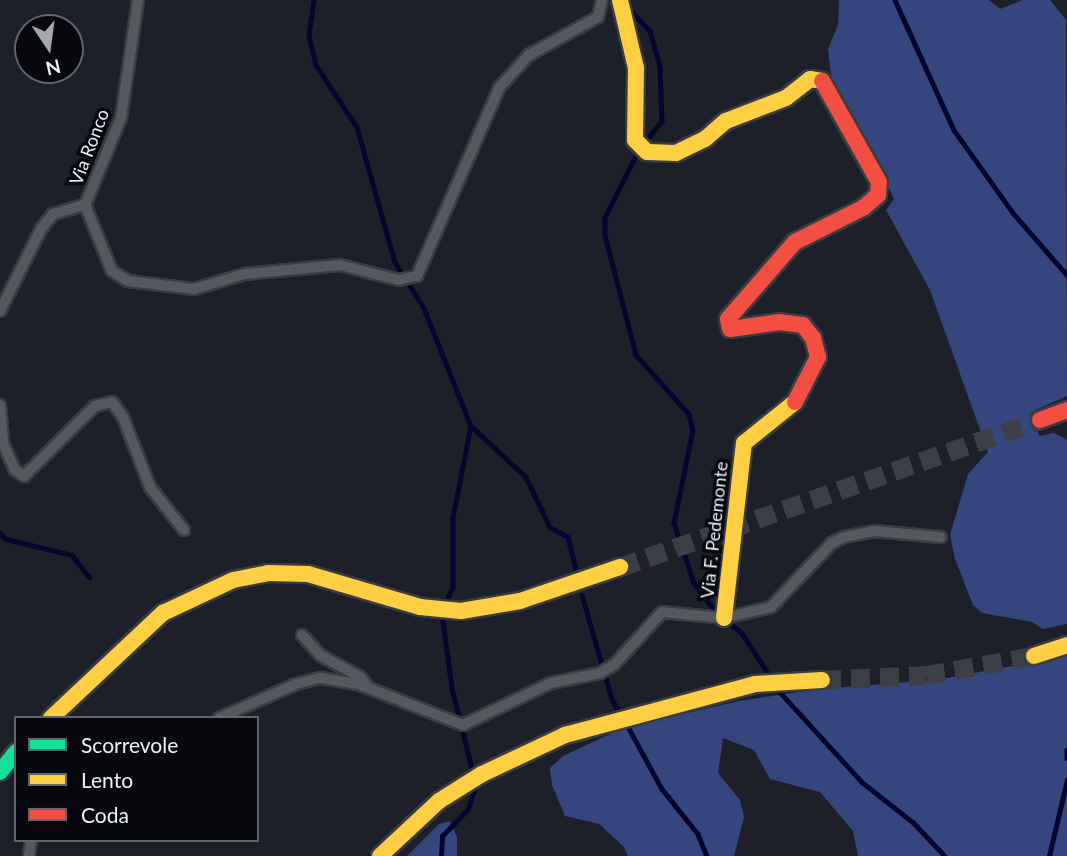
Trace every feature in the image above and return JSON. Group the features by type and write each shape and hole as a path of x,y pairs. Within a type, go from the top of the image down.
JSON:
{"main road":[{"name":"Via F. Pedemonte","path":"620,0 636,68 635,141 647,152 676,153 726,121 786,98 810,79 821,80 879,182 878,195 863,208 795,242 741,299 728,319 730,329 743,330 780,322 803,325 813,338 818,357 792,409 744,443 724,618"},
{"path":"1040,420 1067,410"},
{"path":"53,716 163,613 233,580 268,573 308,574 420,607 461,611 520,601 620,567"},
{"path":"1034,656 1067,645"},
{"path":"380,856 422,813 482,774 565,736 755,684 822,680"},
{"path":"0,772 14,754"}],"street":[{"name":"Via Ronco","path":"0,311 41,229 53,214 85,205 121,118 138,0"},
{"path":"85,205 112,271 128,281 194,289 245,274 340,265 399,280 417,276 499,88 529,55 598,17 602,0"},
{"path":"0,405 3,443 15,470 24,476 95,405 112,402 123,417 150,487 184,530"},
{"path":"224,716 296,684 320,678 369,688 421,706 439,719 463,725 551,683 600,673 615,664 662,612 724,618 771,607 844,537 874,531 941,537"},
{"path":"302,635 320,655 360,677 369,688"}],"shaded area":[{"path":"839,0 989,0 1000,9 1023,0 1050,0 1066,20 1067,396 1031,412 1039,436 1054,433 1067,440 1067,624 1043,629 1032,622 982,613 973,605 955,559 950,535 968,474 988,452 930,290 886,210 894,199 843,105 831,75 828,49 838,25"},
{"path":"1067,656 1067,856 858,856 853,831 820,792 770,779 754,750 723,738 718,773 740,800 744,817 734,856 628,856 624,847 599,824 565,816 552,785 550,768 563,756 623,728 739,701 819,689 936,680"},
{"path":"450,821 457,837 457,856 407,856 439,824"}],"waterway":[{"path":"314,0 309,35 316,65 357,127 395,262 424,308 471,426 453,518 453,587 446,603"},
{"path":"895,0 954,130 1014,214 1067,275"},
{"path":"628,8 650,31 660,65 662,121 644,144"},
{"path":"639,150 605,218 605,235 636,355 689,414 693,430 674,523 694,583 718,615"},
{"path":"471,426 526,477 550,527 568,537 576,568"},
{"path":"0,533 6,539 72,555 89,577"},
{"path":"582,595 612,699 621,716"},
{"path":"725,620 742,633 766,670"},
{"path":"443,621 452,688 473,773"},
{"path":"778,690 862,782 914,823 944,855"},
{"path":"626,723 662,789 698,834 707,856"},
{"path":"1067,750 1067,758"},
{"path":"1049,856 1067,780"},
{"path":"441,856 442,836 468,809 476,785"}],"tunnel":[{"path":"620,567 1040,420"},
{"path":"822,680 926,675 1034,656"}],"traffic: fast":[{"path":"0,772 14,754"}],"traffic: slow":[{"path":"620,0 636,68 635,140 647,152 676,153 705,139 726,121 786,98 810,79 822,81"},
{"path":"724,618 744,443 795,402"},
{"path":"53,716 163,613 233,580 268,573 308,574 420,607 461,611 520,601 620,567"},
{"path":"1034,656 1067,645"},
{"path":"380,856 439,801 482,774 565,735 755,684 822,680"}],"traffic: jam":[{"path":"795,402 818,357 813,338 803,325 780,322 730,329 728,319 795,242 863,208 878,195 879,182 822,81"},
{"path":"1040,420 1067,410"}]}
